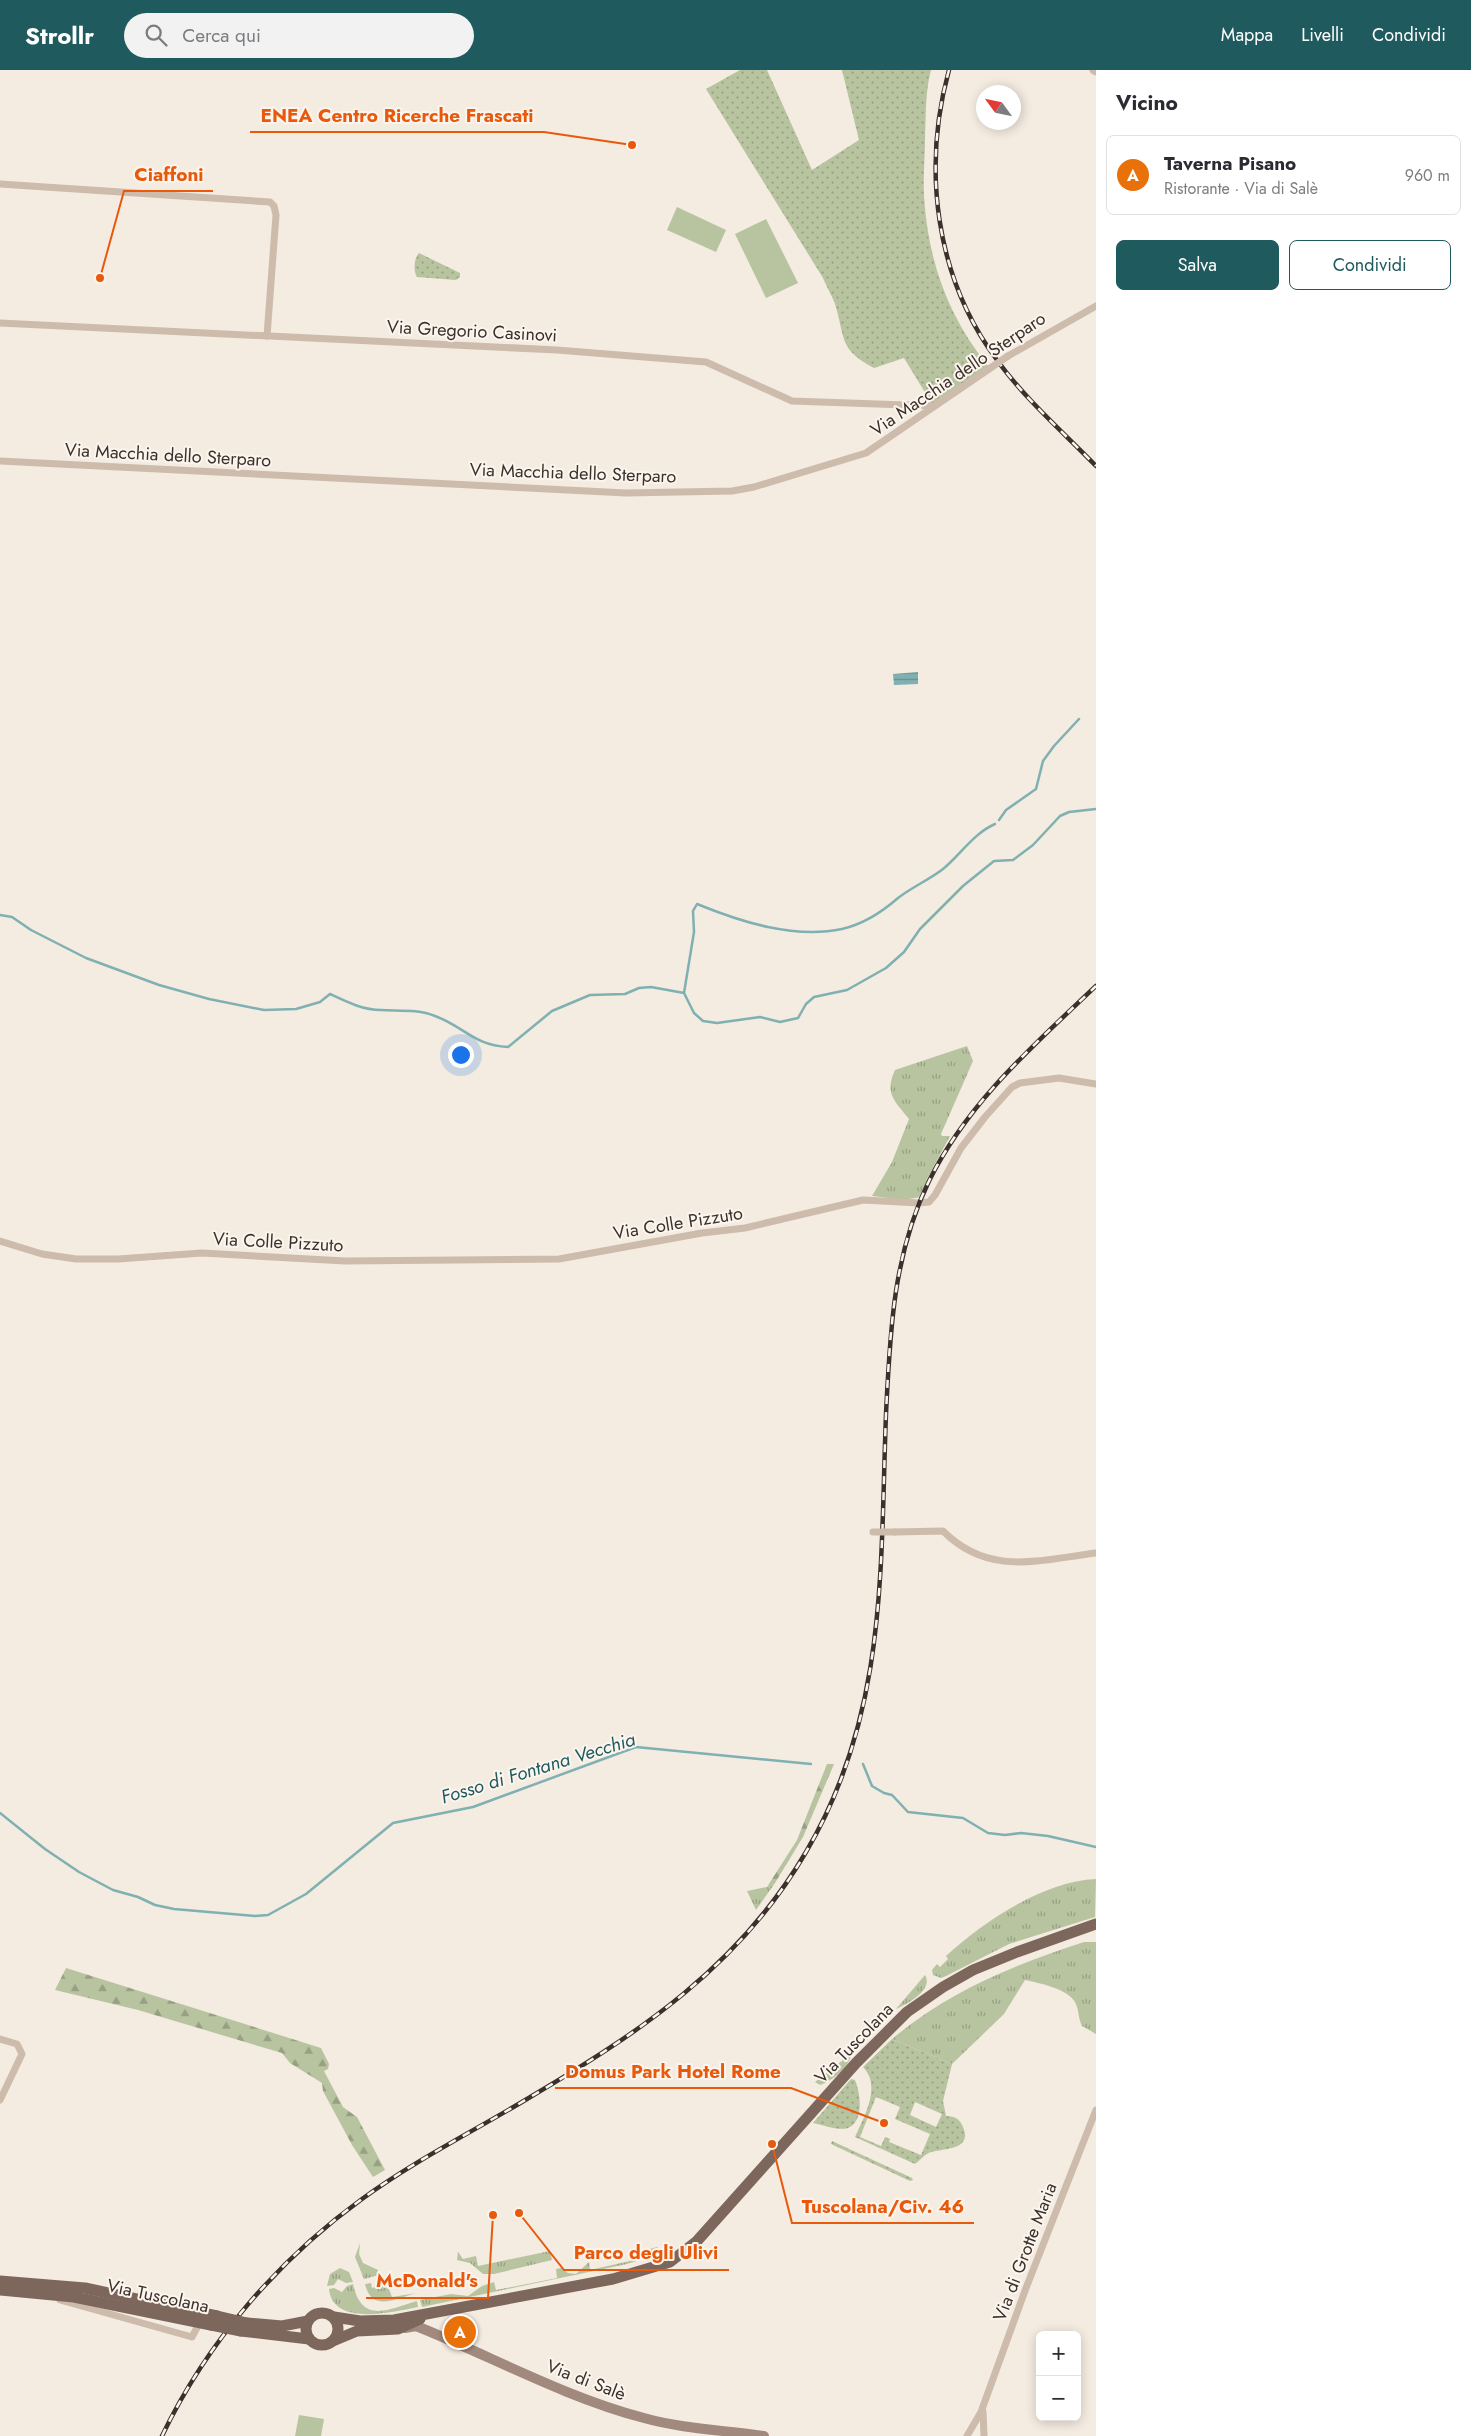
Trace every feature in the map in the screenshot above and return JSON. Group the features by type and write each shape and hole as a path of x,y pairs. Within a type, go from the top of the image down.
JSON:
{"main road":[{"name":"Via Tuscolana","path":"334,2317 378,2322 428,2315 612,2279 650,2269 674,2260 702,2235 882,2036 917,2004 950,1982 987,1964 1027,1948 1095,1927"},
{"name":"Via Tuscolana","path":"0,2281 85,2288 209,2321"},
{"name":"Via Tuscolana","path":"0,2290 74,2296 309,2339"},
{"path":"319,2313 330,2314 334,2317 339,2330 332,2342 322,2346 309,2339 306,2330 308,2321 319,2313"},
{"name":"Via Tuscolana","path":"332,2342 357,2331 386,2331 405,2328 428,2315"},
{"name":"Via Tuscolana","path":"244,2327 282,2326 308,2321"},
{"name":"Via di Salè","path":"405,2328 416,2326 590,2400 644,2418 764,2436"}],"street":[{"path":"0,184 270,202 274,206 276,215 266,336"},
{"name":"Via Macchia dello Sterparo","path":"0,461 626,493 732,491 866,453 1008,356 1096,306"},
{"name":"Via Gregorio Casinovi","path":"0,323 557,350 706,362 792,401 934,406"},
{"name":"Via Colle Pizzuto","path":"0,1241 31,1251 70,1259 118,1259 202,1253 345,1261 550,1260 702,1233 745,1228 863,1200 925,1203 936,1195 952,1162 976,1128 1015,1086 1059,1078 1096,1084"},
{"path":"873,1532 943,1531 958,1546 990,1561 1015,1563 1096,1553"},
{"path":"0,2039 16,2044 22,2054 0,2100"},
{"name":"Via di Grotte Maria","path":"967,2436 984,2406 1026,2288 1096,2110"},
{"path":"34,2292 192,2337 209,2321"},
{"name":"Via di Grotte Maria","path":"984,2406 984,2436"}],"green space":[{"path":"740,70 767,70 812,170 859,140 842,70 931,70 926,104 924,182 926,220 930,242 942,286 951,307 961,327 988,366 932,404 904,358 874,368 855,356 849,349 843,336 835,303 823,278 706,89"},
{"path":"677,207 726,230 716,252 667,230"},
{"path":"766,219 798,283 766,298 735,234"},
{"path":"419,253 460,273 460,277 456,280 417,277 415,265"},
{"path":"967,1046 973,1061 941,1134 942,1136 950,1136 927,1179 921,1197 903,1200 872,1196 892,1162 909,1119 896,1102 891,1091 895,1070"},
{"path":"827,1764 834,1764 803,1837 775,1883 767,1887 797,1840"},
{"path":"1096,1879 1095,1917 1009,1944 941,1978 933,1975 932,1970 937,1964 940,1967 948,1959 946,1956 961,1943 978,1929 1016,1905 1056,1887 1076,1881"},
{"path":"775,1883 756,1910 747,1891 767,1887"},
{"path":"1084,1942 1096,1942 1096,2034 1082,2026 1075,2002 1071,1997 1053,1987 1025,1980 1004,2014 952,2064 892,2039 914,2022 959,1993 1032,1960"},
{"path":"66,1968 321,2048 329,2064 328,2069 324,2071 343,2107 357,2117 385,2170 373,2177 352,2145 323,2091 322,2083 290,2063 282,2053 138,2010 55,1990"},
{"path":"925,1975 927,1981 923,1991 896,2009"},
{"path":"892,2039 952,2064 943,2101 946,2116 956,2118 961,2123 965,2134 964,2140 960,2145 927,2154 915,2164 855,2137 870,2102 871,2083 863,2067","holes":["876,2097 900,2107 895,2119 930,2134 921,2155 889,2142 890,2139 885,2137 881,2146 860,2137","915,2102 942,2114 936,2127 910,2115"]},
{"path":"852,2053 844,2068 830,2080 820,2085 815,2082"},
{"path":"851,2079 855,2080 860,2106 857,2119 853,2124 848,2128 840,2129 813,2123"},
{"path":"832,2141 913,2180 910,2181 831,2144"},
{"path":"360,2243 359,2254 363,2263 378,2270 379,2275 364,2279 355,2257"},
{"path":"657,2247 662,2253 627,2264 422,2307 420,2300 451,2294 468,2296 482,2286 494,2282 496,2290 557,2278 556,2269 561,2268 568,2273 576,2274 589,2262 590,2270 652,2256 650,2249"},
{"path":"550,2251 552,2260 494,2274 483,2274 470,2263 457,2260 458,2252 463,2259 476,2256 478,2266"},
{"path":"340,2268 349,2272 353,2282 346,2283 338,2279 334,2285 327,2286 330,2274"},
{"path":"371,2283 372,2288 381,2285 389,2289 392,2297 417,2293 394,2300 380,2301 373,2299 368,2293 365,2284"},
{"path":"353,2284 357,2297 370,2310 387,2310 417,2301 418,2307 380,2314 352,2313 341,2309 333,2301 329,2289 334,2288 342,2292 347,2286"},
{"path":"299,2415 324,2419 321,2436 295,2436"}],"water":[{"path":"918,672 918,684 894,685 893,674"}],"waterway":[{"path":"999,820 1006,810 1036,789 1043,761 1079,719"},
{"path":"0,915 12,917 31,930 86,958 159,985 209,999 264,1010 296,1009 320,1002 330,994 368,1009 415,1011 429,1014 445,1020 477,1039 496,1046 508,1047 552,1011 590,995 625,994 639,988 651,987 684,993 694,1013 703,1021 717,1023 760,1017 780,1022 798,1018 806,1004 814,997 847,990 886,968 904,952 920,929 963,886 994,861 1013,860 1033,845 1060,816 1069,812 1096,809"},
{"path":"684,993 694,932 693,911 697,904 731,917 768,927 805,932 824,932 842,929 872,917 903,894 938,873 980,833 995,824"},
{"name":"Fosso di Fontana Vecchia","path":"0,1813 45,1849 79,1872 113,1890 138,1897 155,1905 174,1909 255,1916 268,1915 306,1894 393,1823 473,1807 636,1747 811,1764"},
{"name":"Fosso di Fontana Vecchia","path":"863,1764 872,1786 892,1795 908,1812 963,1818 988,1833 1005,1835 1021,1833 1048,1836 1096,1847"}],"railway":[{"path":"949,70 941,107 936,145 936,183 940,221 947,258 976,328 997,360 1032,402 1096,466"},
{"path":"162,2436 200,2368 223,2336 247,2305 302,2249 331,2223 382,2185 608,2049 683,1994 718,1963 750,1930 779,1893 806,1852 833,1800 852,1747 866,1693 880,1584 886,1414 892,1324 901,1266 917,1209 929,1181 945,1152 983,1100 1026,1053 1096,986"}],"place":[{"name":"ENEA Centro Ricerche Frascati","path":"632,145"},
{"name":"Ciaffoni","path":"100,278"},
{"name":"Domus Park Hotel Rome","path":"884,2123"},
{"name":"Tuscolana/Civ. 46","path":"772,2144"},
{"name":"Parco degli Ulivi","path":"519,2213"},
{"name":"McDonald's","path":"493,2215"},
{"name":"Taverna Pisano","path":"460,2332"}]}
